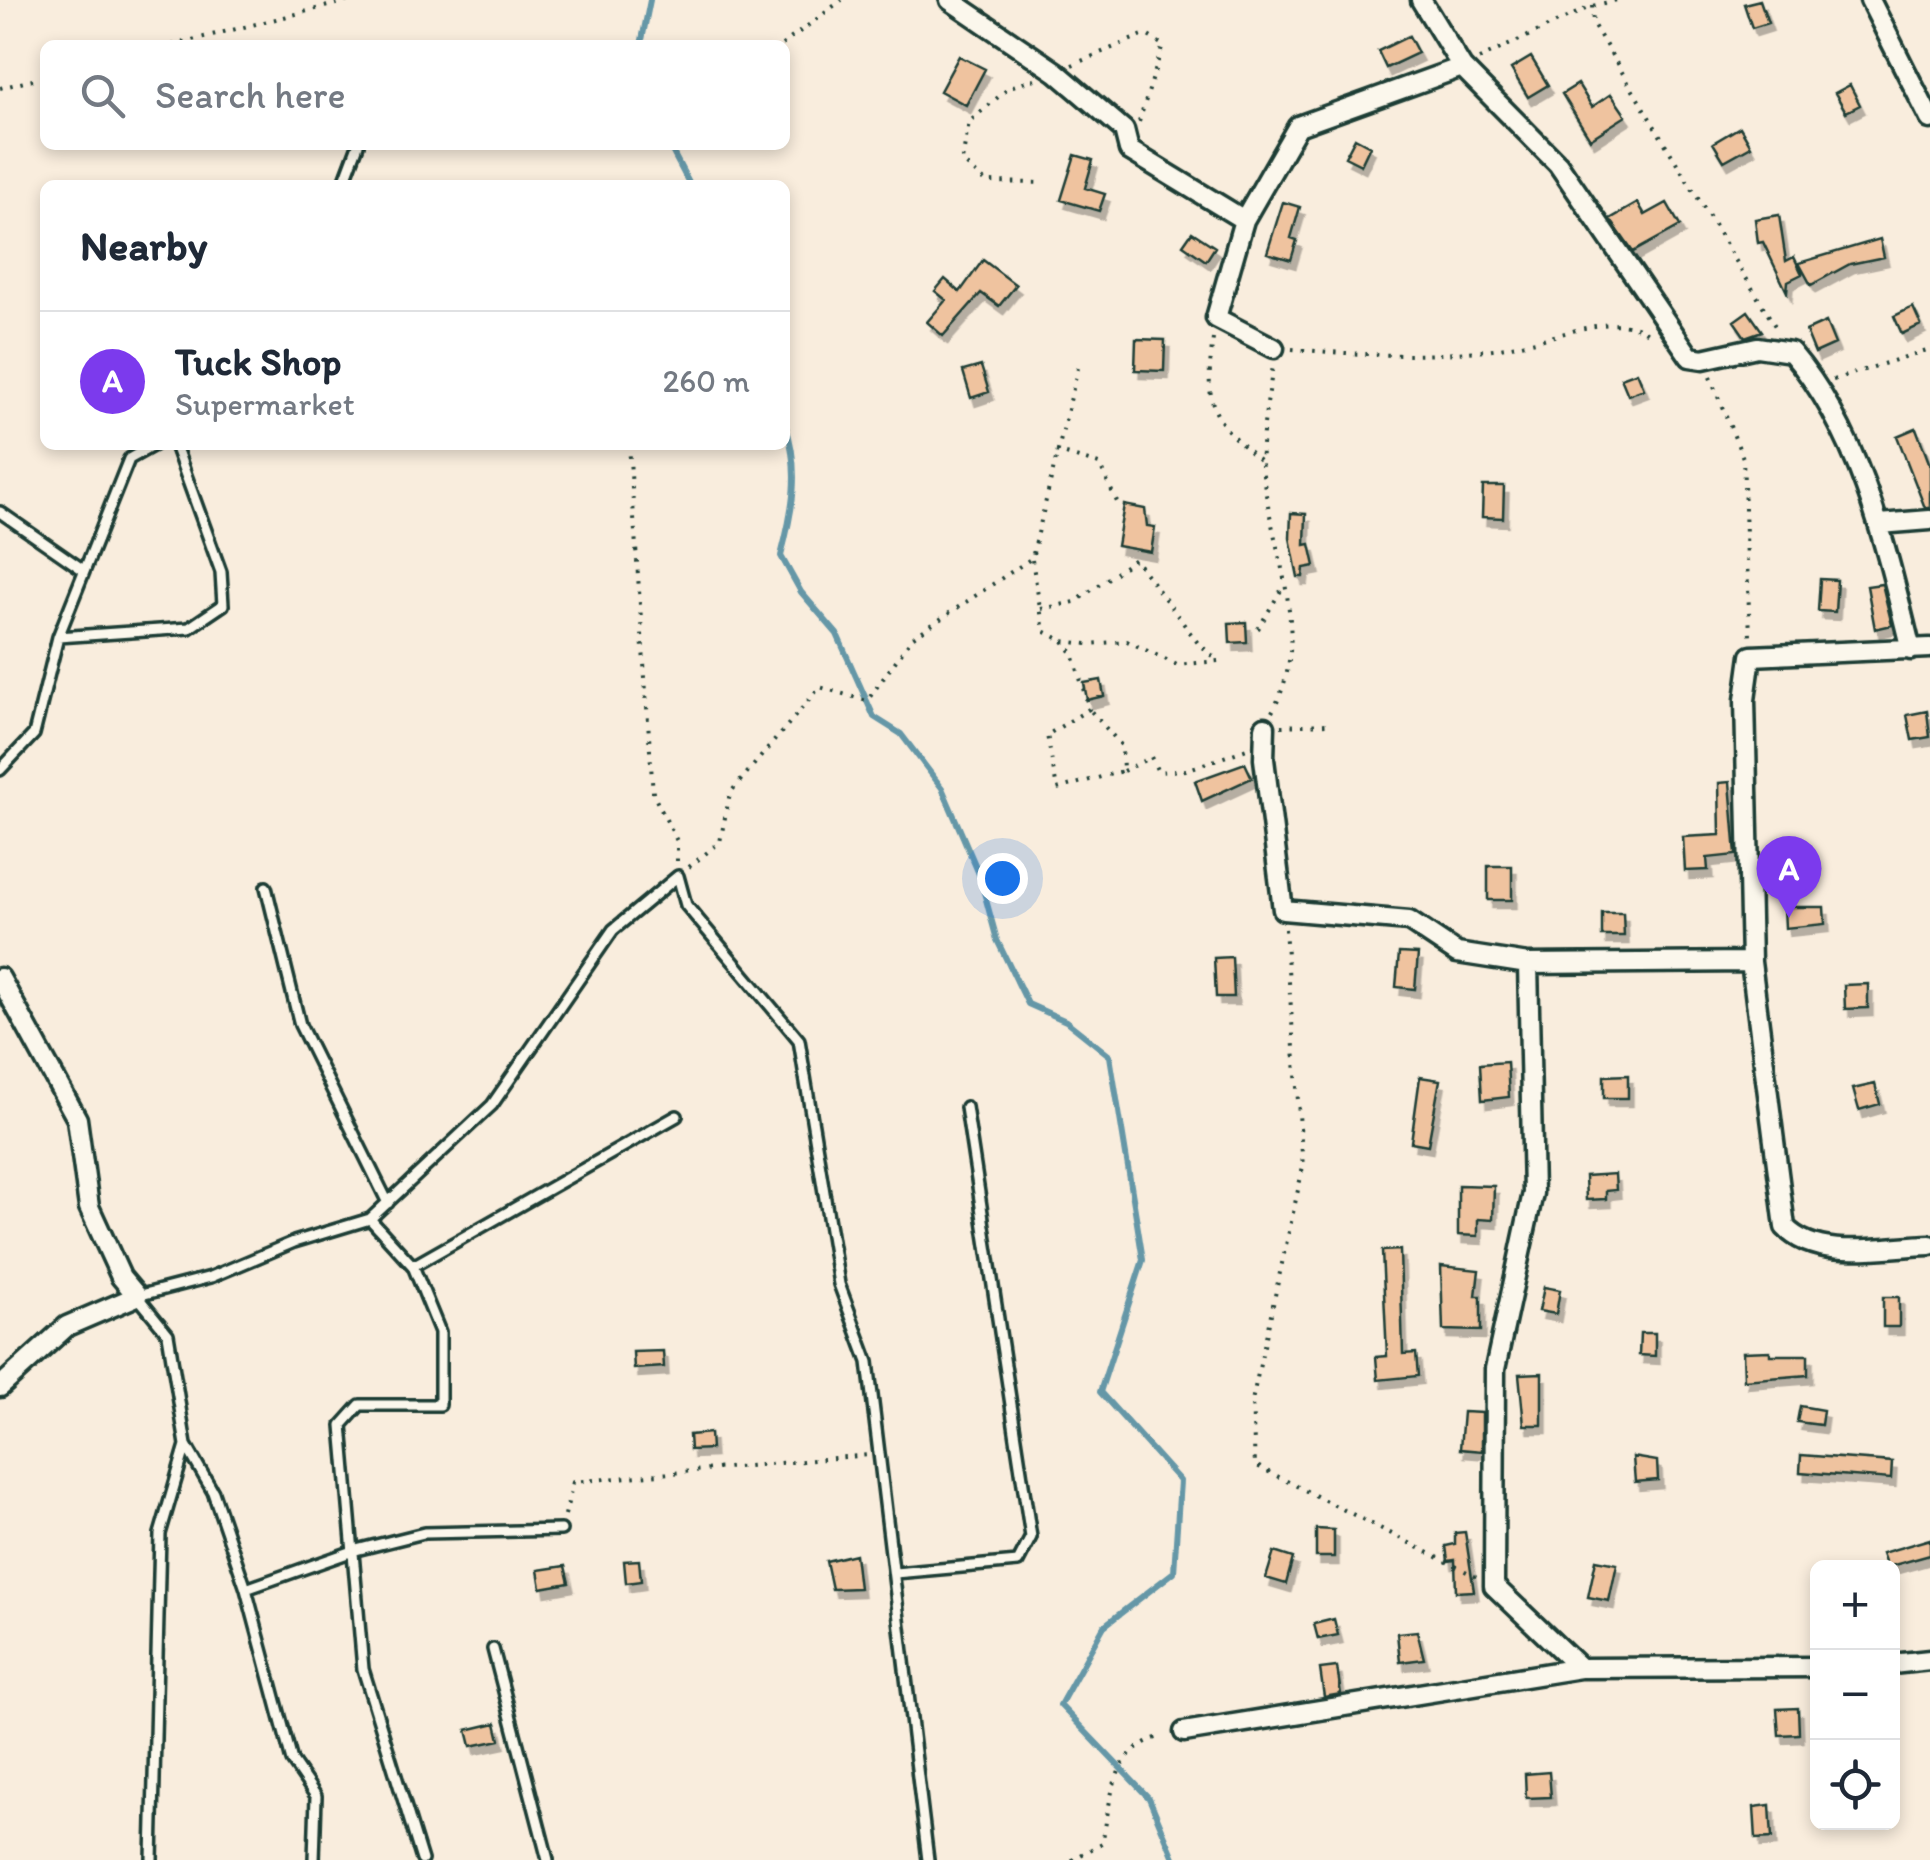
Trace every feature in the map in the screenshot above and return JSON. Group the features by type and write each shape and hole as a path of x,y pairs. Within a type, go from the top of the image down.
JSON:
{"street":[{"path":"950,0 1056,72 1124,130 1130,150 1244,220"},
{"path":"1421,0 1462,67 1558,164 1690,357 1702,359 1757,347 1791,352 1819,385 1880,524 1920,649 1751,656 1745,700 1751,962 1785,1226 1798,1241 1820,1247 1930,1245"},
{"path":"1870,0 1930,119"},
{"path":"1274,348 1216,318 1244,220 1298,126 1462,67"},
{"path":"1880,524 1930,520"},
{"path":"1264,726 1264,759 1283,910 1408,922 1458,953 1528,964 1751,962"},
{"path":"1528,964 1533,1193 1494,1369 1494,1586 1580,1668"},
{"path":"0,978 77,1119 89,1207 121,1277 137,1296 67,1326 0,1387"},
{"path":"1900,1663 1930,1660"},
{"path":"1184,1732 1580,1668 1810,1667"}],"lane":[{"path":"346,180 356,150"},
{"path":"0,770 34,734 58,636 82,568 129,459 145,450"},
{"path":"58,636 189,628 223,604 222,572 176,450"},
{"path":"0,512 82,568"},
{"path":"314,1860 316,1796 292,1760 246,1588 213,1492 186,1445 168,1334 137,1296 211,1277 294,1242 370,1219 492,1104 613,930 678,876 686,906 799,1040 839,1284 868,1362 928,1860"},
{"path":"266,887 300,1025 388,1203"},
{"path":"895,1573 1018,1562 1032,1538 966,1107"},
{"path":"413,1266 678,1116"},
{"path":"370,1219 413,1266 440,1332 440,1404 360,1405 342,1425 364,1670 422,1860"},
{"path":"152,1860 160,1534 186,1445"},
{"path":"246,1588 356,1550 424,1533 561,1530"},
{"path":"494,1649 548,1860"}],"path":[{"path":"192,40 352,0"},
{"path":"789,40 842,0"},
{"path":"1462,67 1592,6 1617,0"},
{"path":"1592,6 1593,24 1791,352"},
{"path":"0,88 40,77"},
{"path":"1216,318 1207,382 1221,428 1262,462"},
{"path":"1089,709 1047,735 1057,789 1124,771 1150,757 1158,772 1186,770 1246,750 1287,685 1294,619 1284,587 1262,462 1274,348 1384,357 1474,355 1617,324 1642,328 1654,338"},
{"path":"1819,385 1930,349"},
{"path":"1702,359 1743,458 1751,656"},
{"path":"1041,609 1076,602 1135,560 1198,642 1219,661 1178,665 1126,640 1064,641 1044,631 1032,558 1078,368"},
{"path":"628,450 653,794 677,841 678,876"},
{"path":"1056,452 1100,464 1118,504"},
{"path":"678,876 720,842 730,793 820,687 867,701 912,638 1032,558"},
{"path":"1258,628 1284,587"},
{"path":"1064,641 1073,654 1089,709 1122,746 1124,771"},
{"path":"1264,726 1326,724"},
{"path":"1283,910 1304,1167 1252,1401 1255,1465 1494,1586"},
{"path":"561,1530 573,1482 881,1454"},
{"path":"1072,1860 1102,1843 1120,1768 1141,1741 1184,1732"}],"building":[{"path":"1760,0 1768,23 1752,28 1744,4"},
{"path":"1409,36 1418,53 1386,68 1378,51"},
{"path":"959,56 985,69 966,105 940,91"},
{"path":"1531,57 1548,85 1528,97 1511,69"},
{"path":"1578,84 1592,107 1611,94 1626,116 1590,139 1562,94"},
{"path":"1850,85 1860,105 1846,112 1835,93"},
{"path":"1740,127 1751,146 1724,161 1713,143"},
{"path":"1355,138 1370,146 1361,165 1345,157"},
{"path":"1075,155 1093,160 1085,188 1105,194 1099,211 1061,200"},
{"path":"1283,202 1300,207 1291,238 1297,240 1291,260 1267,253"},
{"path":"1638,203 1645,215 1667,203 1680,226 1633,252 1610,219"},
{"path":"1779,215 1786,261 1794,257 1802,274 1788,281 1787,292 1763,242 1758,243 1755,219"},
{"path":"1192,232 1215,247 1206,261 1183,245"},
{"path":"1880,239 1884,257 1850,264 1811,285 1799,263"},
{"path":"983,260 1016,285 999,306 981,293 943,336 927,322 946,300 935,291 945,279 960,292"},
{"path":"1913,307 1921,325 1902,334 1894,316"},
{"path":"1748,311 1762,331 1745,337 1734,321"},
{"path":"1826,322 1835,344 1815,353 1806,331"},
{"path":"1136,339 1165,340 1164,371 1135,370"},
{"path":"981,366 989,392 971,398 963,371"},
{"path":"1637,372 1644,389 1628,395 1621,378"},
{"path":"1916,428 1930,465 1930,508 1925,508 1897,436"},
{"path":"1483,486 1504,486 1503,518 1482,517"},
{"path":"1124,505 1145,509 1147,526 1155,527 1151,552 1117,546"},
{"path":"1291,513 1306,514 1305,545 1310,544 1315,566 1304,568 1303,577 1298,577 1290,538"},
{"path":"1820,579 1837,580 1835,612 1818,611"},
{"path":"1882,584 1892,625 1875,629 1867,586"},
{"path":"1246,622 1247,642 1230,643 1229,623"},
{"path":"1101,680 1104,696 1087,700 1084,683"},
{"path":"1927,711 1930,737 1912,740 1907,715"},
{"path":"1245,763 1252,778 1202,801 1195,781"},
{"path":"1730,782 1736,855 1707,858 1708,870 1685,871 1683,837 1720,835 1719,783"},
{"path":"1488,866 1512,866 1512,900 1488,900"},
{"path":"1784,907 1824,907 1825,924 1785,928"},
{"path":"1602,913 1623,913 1624,936 1602,936"},
{"path":"1399,953 1418,954 1415,989 1396,987"},
{"path":"1232,957 1234,997 1216,997 1214,958"},
{"path":"1868,984 1868,1008 1845,1009 1844,985"},
{"path":"1507,1062 1509,1097 1482,1100 1480,1064"},
{"path":"1628,1075 1628,1098 1604,1098 1604,1076"},
{"path":"1420,1077 1440,1080 1428,1145 1411,1142"},
{"path":"1875,1084 1880,1104 1859,1110 1853,1089"},
{"path":"1615,1174 1616,1190 1606,1191 1606,1199 1586,1200 1585,1176"},
{"path":"1458,1185 1494,1186 1493,1220 1478,1219 1478,1236 1458,1235"},
{"path":"1400,1250 1403,1354 1416,1353 1418,1376 1378,1380 1376,1357 1387,1356 1382,1251"},
{"path":"1441,1266 1479,1270 1476,1296 1481,1296 1481,1331 1443,1330"},
{"path":"1544,1287 1560,1290 1556,1314 1539,1311"},
{"path":"1883,1297 1899,1297 1899,1327 1883,1327"},
{"path":"1640,1333 1655,1333 1655,1356 1639,1355"},
{"path":"663,1351 664,1367 634,1369 633,1352"},
{"path":"1770,1351 1770,1355 1808,1355 1808,1375 1744,1380 1743,1352"},
{"path":"1542,1373 1542,1425 1524,1425 1519,1374"},
{"path":"1800,1406 1823,1410 1821,1425 1797,1422"},
{"path":"1463,1412 1482,1413 1482,1451 1460,1449"},
{"path":"710,1433 711,1449 690,1450 689,1435"},
{"path":"1801,1455 1892,1462 1891,1479 1800,1472"},
{"path":"1633,1457 1657,1461 1658,1480 1635,1482"},
{"path":"1316,1529 1334,1530 1334,1557 1316,1557"},
{"path":"1465,1532 1474,1591 1456,1592 1455,1560 1448,1561 1446,1546 1455,1544 1455,1533"},
{"path":"1930,1539 1930,1555 1900,1563 1900,1560 1884,1560 1882,1553"},
{"path":"1274,1552 1293,1558 1286,1584 1266,1578"},
{"path":"855,1554 859,1588 832,1589 826,1561"},
{"path":"639,1560 641,1581 626,1583 624,1561"},
{"path":"1596,1560 1617,1564 1609,1601 1588,1597"},
{"path":"565,1566 569,1583 541,1588 538,1570"},
{"path":"1334,1619 1338,1635 1318,1639 1314,1624"},
{"path":"1417,1631 1424,1659 1400,1662 1397,1633"},
{"path":"1337,1667 1341,1694 1324,1697 1320,1669"},
{"path":"1798,1708 1799,1734 1779,1735 1777,1709"},
{"path":"496,1723 500,1740 471,1746 467,1730"},
{"path":"1549,1772 1551,1797 1526,1798 1525,1774"},
{"path":"1770,1805 1772,1838 1756,1839 1754,1807"}],"waterway":[{"path":"642,40 650,0"},
{"path":"672,150 687,180"},
{"path":"790,441 794,490 781,556 801,592 837,634 874,717 901,734 942,788 979,874 997,940 1028,1004 1066,1021 1110,1056 1143,1260 1100,1392 1180,1481 1174,1572 1104,1626 1060,1705 1149,1798 1175,1860"}],"place":[{"name":"Tuck Shop","path":"1789,918"}]}
